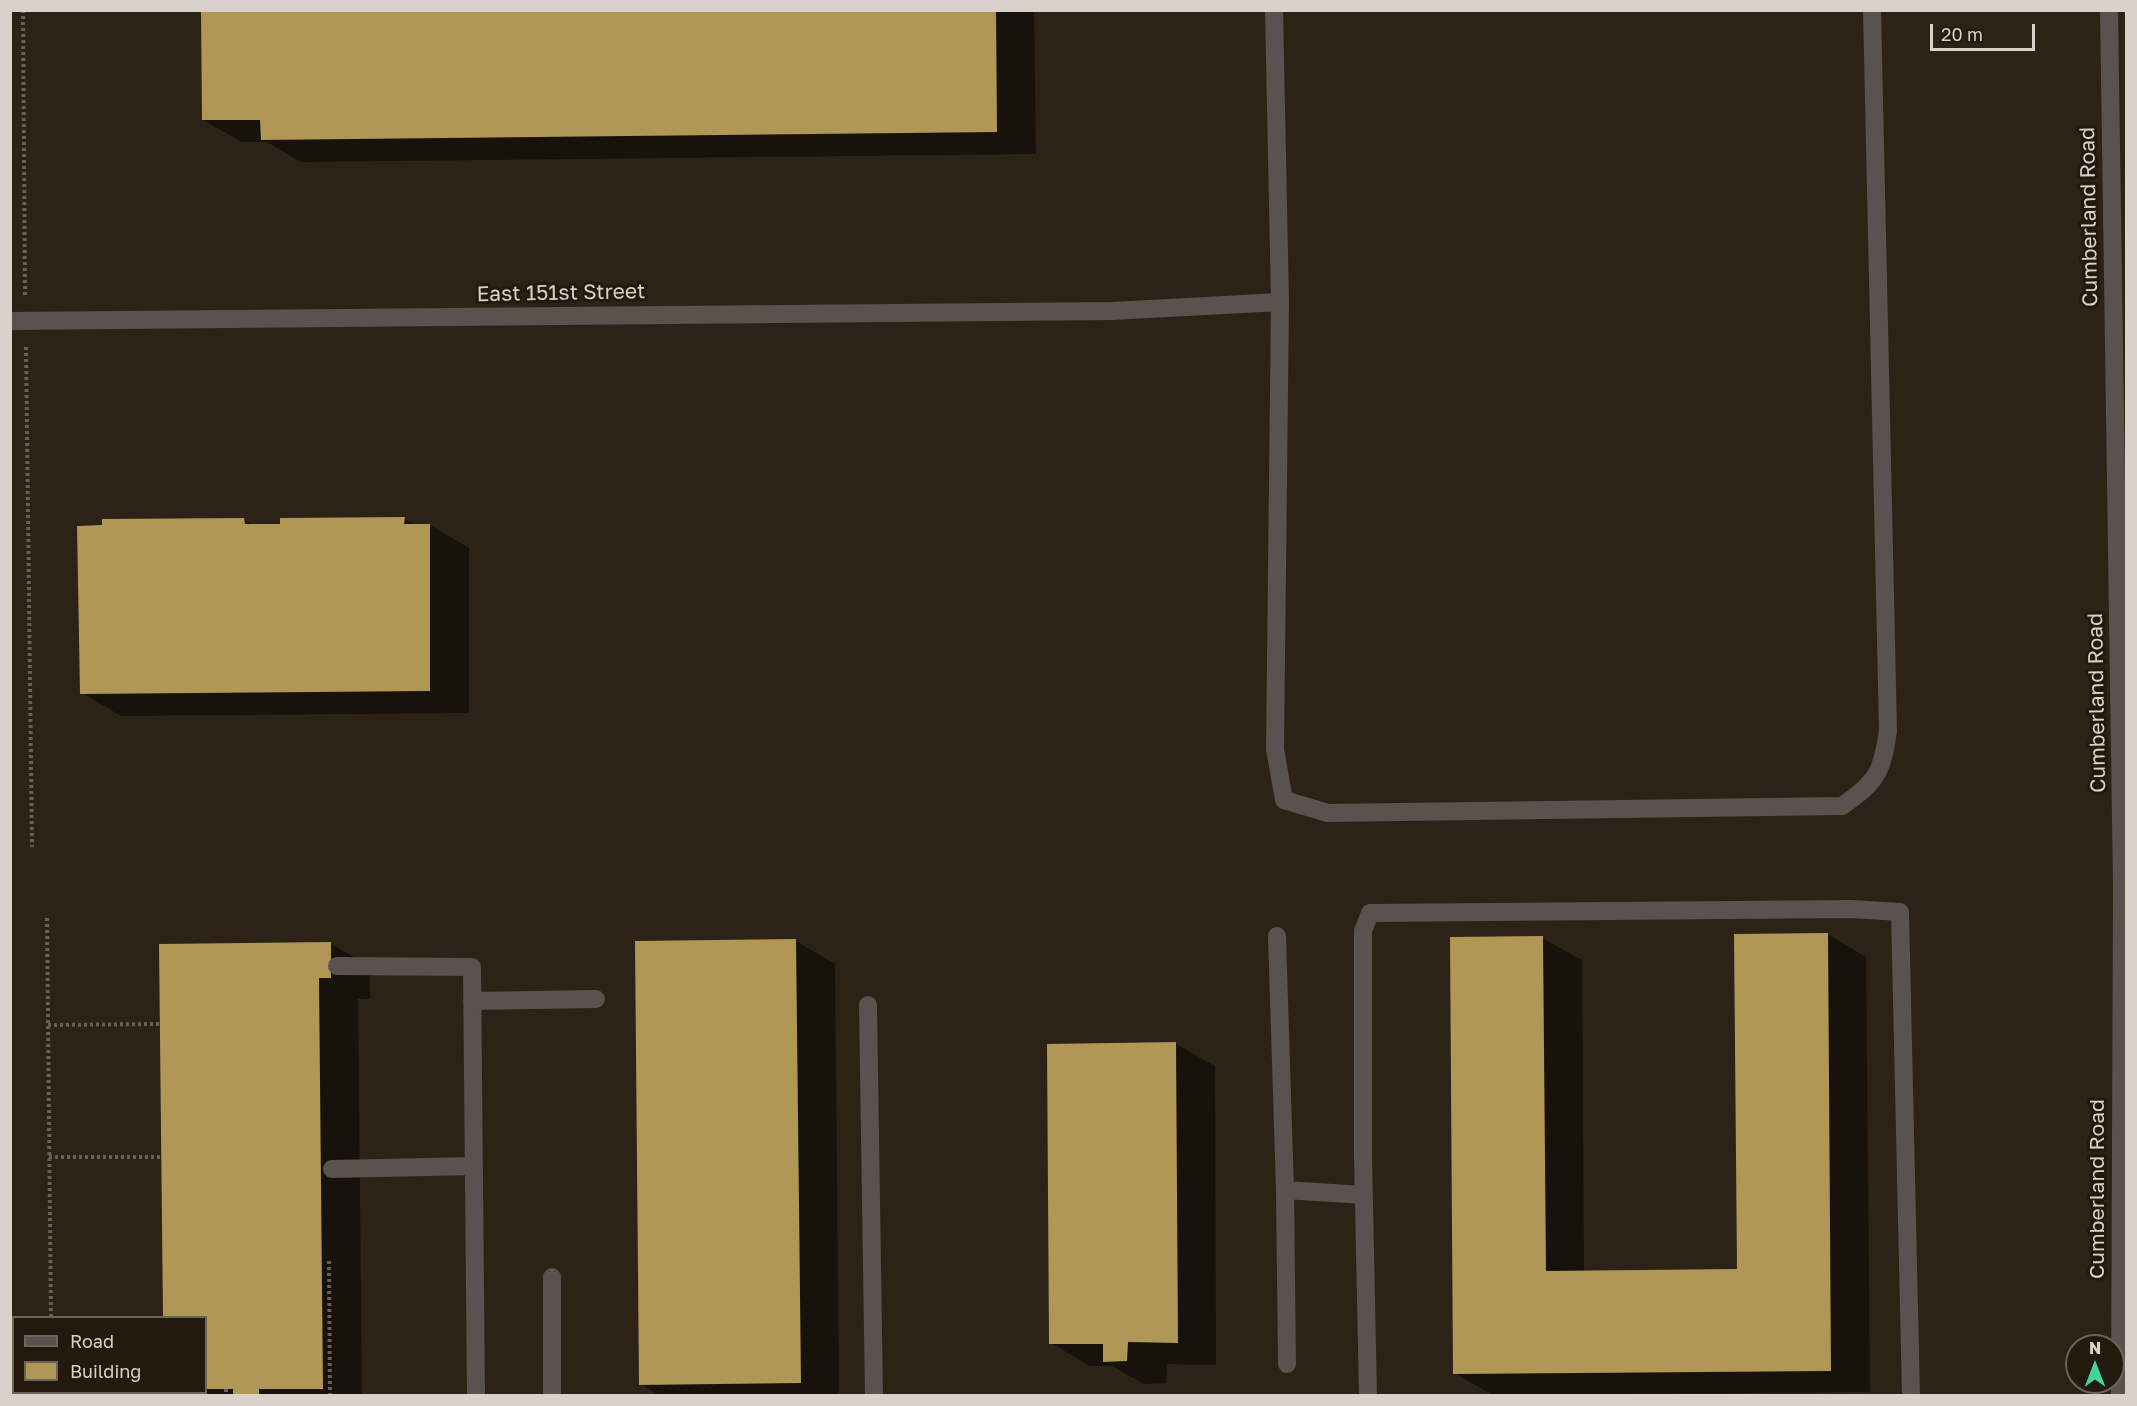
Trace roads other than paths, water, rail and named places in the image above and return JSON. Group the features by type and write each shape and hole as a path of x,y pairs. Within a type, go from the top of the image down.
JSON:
{"street":[{"path":"1274,10 1280,302 1275,749 1284,800 1328,813 1842,806 1868,789 1883,763 1888,731 1872,10"},
{"name":"Cumberland Road","path":"2109,10 2120,306 2122,886 2120,1395"},
{"name":"East 151st Street","path":"18,320 1112,310 1280,302"},
{"path":"1368,1395 1364,1194 1363,931 1370,913 1851,909 1900,912 1911,1395"},
{"path":"1277,936 1285,1190 1287,1364"},
{"path":"337,966 472,967 476,1395"},
{"path":"472,1001 596,999"},
{"path":"868,1005 874,1395"},
{"path":"332,1169 474,1166"},
{"path":"1285,1190 1364,1194"},
{"path":"552,1277 552,1395"}]}
